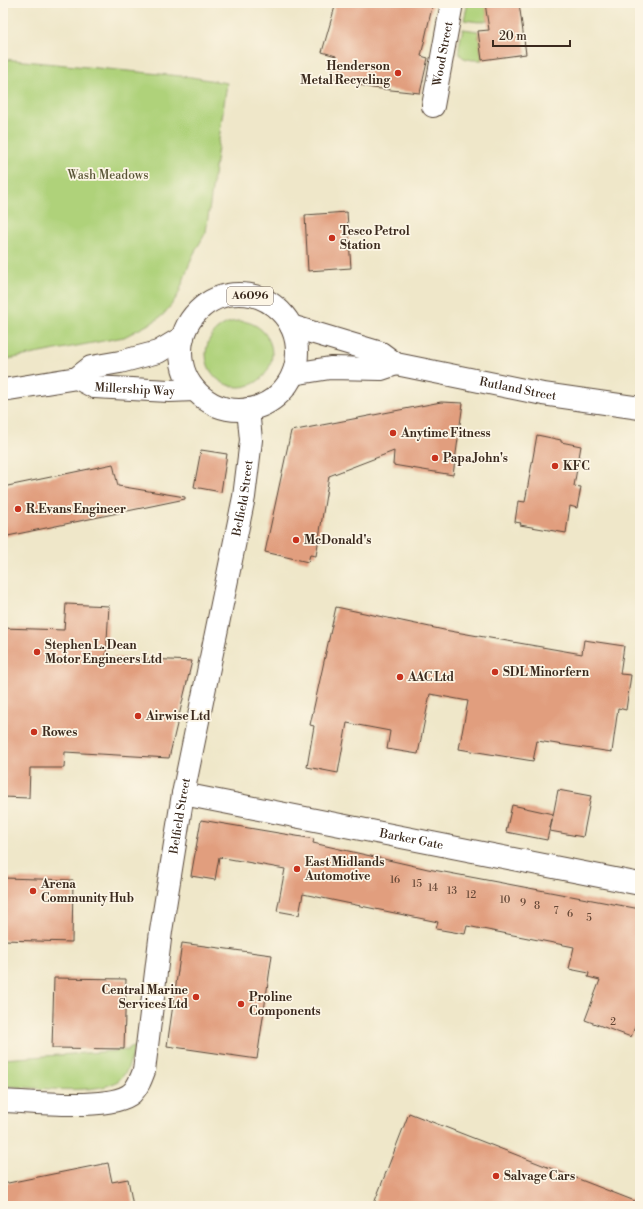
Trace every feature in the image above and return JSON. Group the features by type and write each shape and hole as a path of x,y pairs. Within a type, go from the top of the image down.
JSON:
{"street":[{"name":"Wood Street","path":"433,106 452,3"},
{"name":"A6096","path":"242,294 261,298 273,305 291,326 296,342 297,357 293,374 286,386 276,397 263,405 248,409 228,409 210,402 195,390 185,374 181,355 183,337 192,318 206,304 224,296 242,294"},
{"name":"Rutland Street","path":"291,326 381,353 396,364 543,394 640,408"},
{"name":"Millership Way","path":"3,390 77,378 91,367 120,362 158,352 183,337"},
{"name":"Rutland Street","path":"293,374 330,368 381,369 396,364"},
{"name":"Millership Way","path":"77,378 94,387 169,391 195,390"},
{"name":"Belfield Street","path":"3,1101 67,1104 109,1102 131,1093 140,1082 144,1071 161,931 183,794 244,497 251,440 248,409"},
{"name":"Barker Gate","path":"183,794 640,884"}],"green space":[{"path":"468,3 485,3 488,20 479,22 464,20"},
{"path":"463,29 478,31 482,60 466,59 460,54 459,49"},
{"name":"Wash Meadows","path":"3,59 191,77 227,83 206,232 192,257 178,295 172,304 163,315 153,322 124,337 3,360"},
{"path":"239,321 252,324 262,331 269,341 272,354 269,367 262,377 252,384 239,387 226,384 216,377 209,367 206,354 209,341 216,331 226,324"},
{"path":"134,1047 131,1061 125,1073 119,1080 110,1085 81,1089 46,1089 3,1086 3,1059 129,1050 129,1048"}],"building":[{"path":"336,3 433,3 421,56 428,58 420,93 372,88 331,77 336,56 322,52"},
{"path":"485,3 519,3 526,54 482,60 478,31 489,30"},
{"path":"347,212 351,268 308,271 305,215"},
{"path":"441,402 463,403 453,475 393,465 394,451 329,476 316,556 310,555 308,562 265,552 291,431"},
{"name":"KFC","path":"537,435 581,446 574,486 581,487 577,508 570,506 566,533 520,525 521,523 515,522 518,501 525,502"},
{"path":"201,450 227,454 221,492 194,487"},
{"path":"113,464 118,486 185,497 185,499 3,537 3,487"},
{"path":"66,604 109,606 106,657 192,661 169,758 65,752 64,768 30,768 29,798 3,797 3,628 64,630"},
{"path":"336,607 444,630 582,654 584,640 624,646 620,674 631,675 626,710 618,708 612,752 537,741 533,761 459,749 468,701 430,694 418,754 387,749 390,731 347,723 338,773 307,767 314,726 310,725"},
{"path":"558,790 591,796 583,837 550,831"},
{"path":"512,805 553,814 547,840 506,832"},
{"path":"201,820 314,839 313,843 428,869 640,909 640,1014 631,1037 585,1020 600,980 588,977 589,973 569,969 574,947 467,926 465,934 436,929 438,922 303,894 299,915 277,911 285,869 219,857 215,880 191,876"},
{"path":"3,878 73,880 72,942 3,940"},
{"path":"182,943 272,955 257,1059 167,1046"},
{"path":"54,978 126,979 124,1049 52,1048"},
{"path":"409,1113 640,1203 640,1206 373,1206"},
{"path":"108,1163 112,1182 128,1179 133,1206 3,1206 3,1184"}],"place":[{"name":"Henderson Metal Recycling","path":"398,73"},
{"name":"Tesco Petrol Station","path":"332,238"},
{"name":"Anytime Fitness","path":"393,433"},
{"name":"Papa John's","path":"435,458"},
{"name":"KFC","path":"555,466"},
{"name":"R.Evans Engineer","path":"18,509"},
{"name":"McDonald's","path":"296,540"},
{"name":"Stephen L. Dean Motor Engineers Ltd","path":"37,652"},
{"name":"SDL Minorfern","path":"495,672"},
{"name":"AAC Ltd","path":"400,677"},
{"name":"Airwise Ltd","path":"138,716"},
{"name":"Rowes","path":"34,732"},
{"name":"East Midlands Automotive","path":"297,869"},
{"name":"Arena Community Hub","path":"33,891"},
{"name":"Central Marine Services Ltd","path":"196,997"},
{"name":"Proline Components","path":"241,1004"},
{"name":"Salvage Cars","path":"496,1176"}]}
